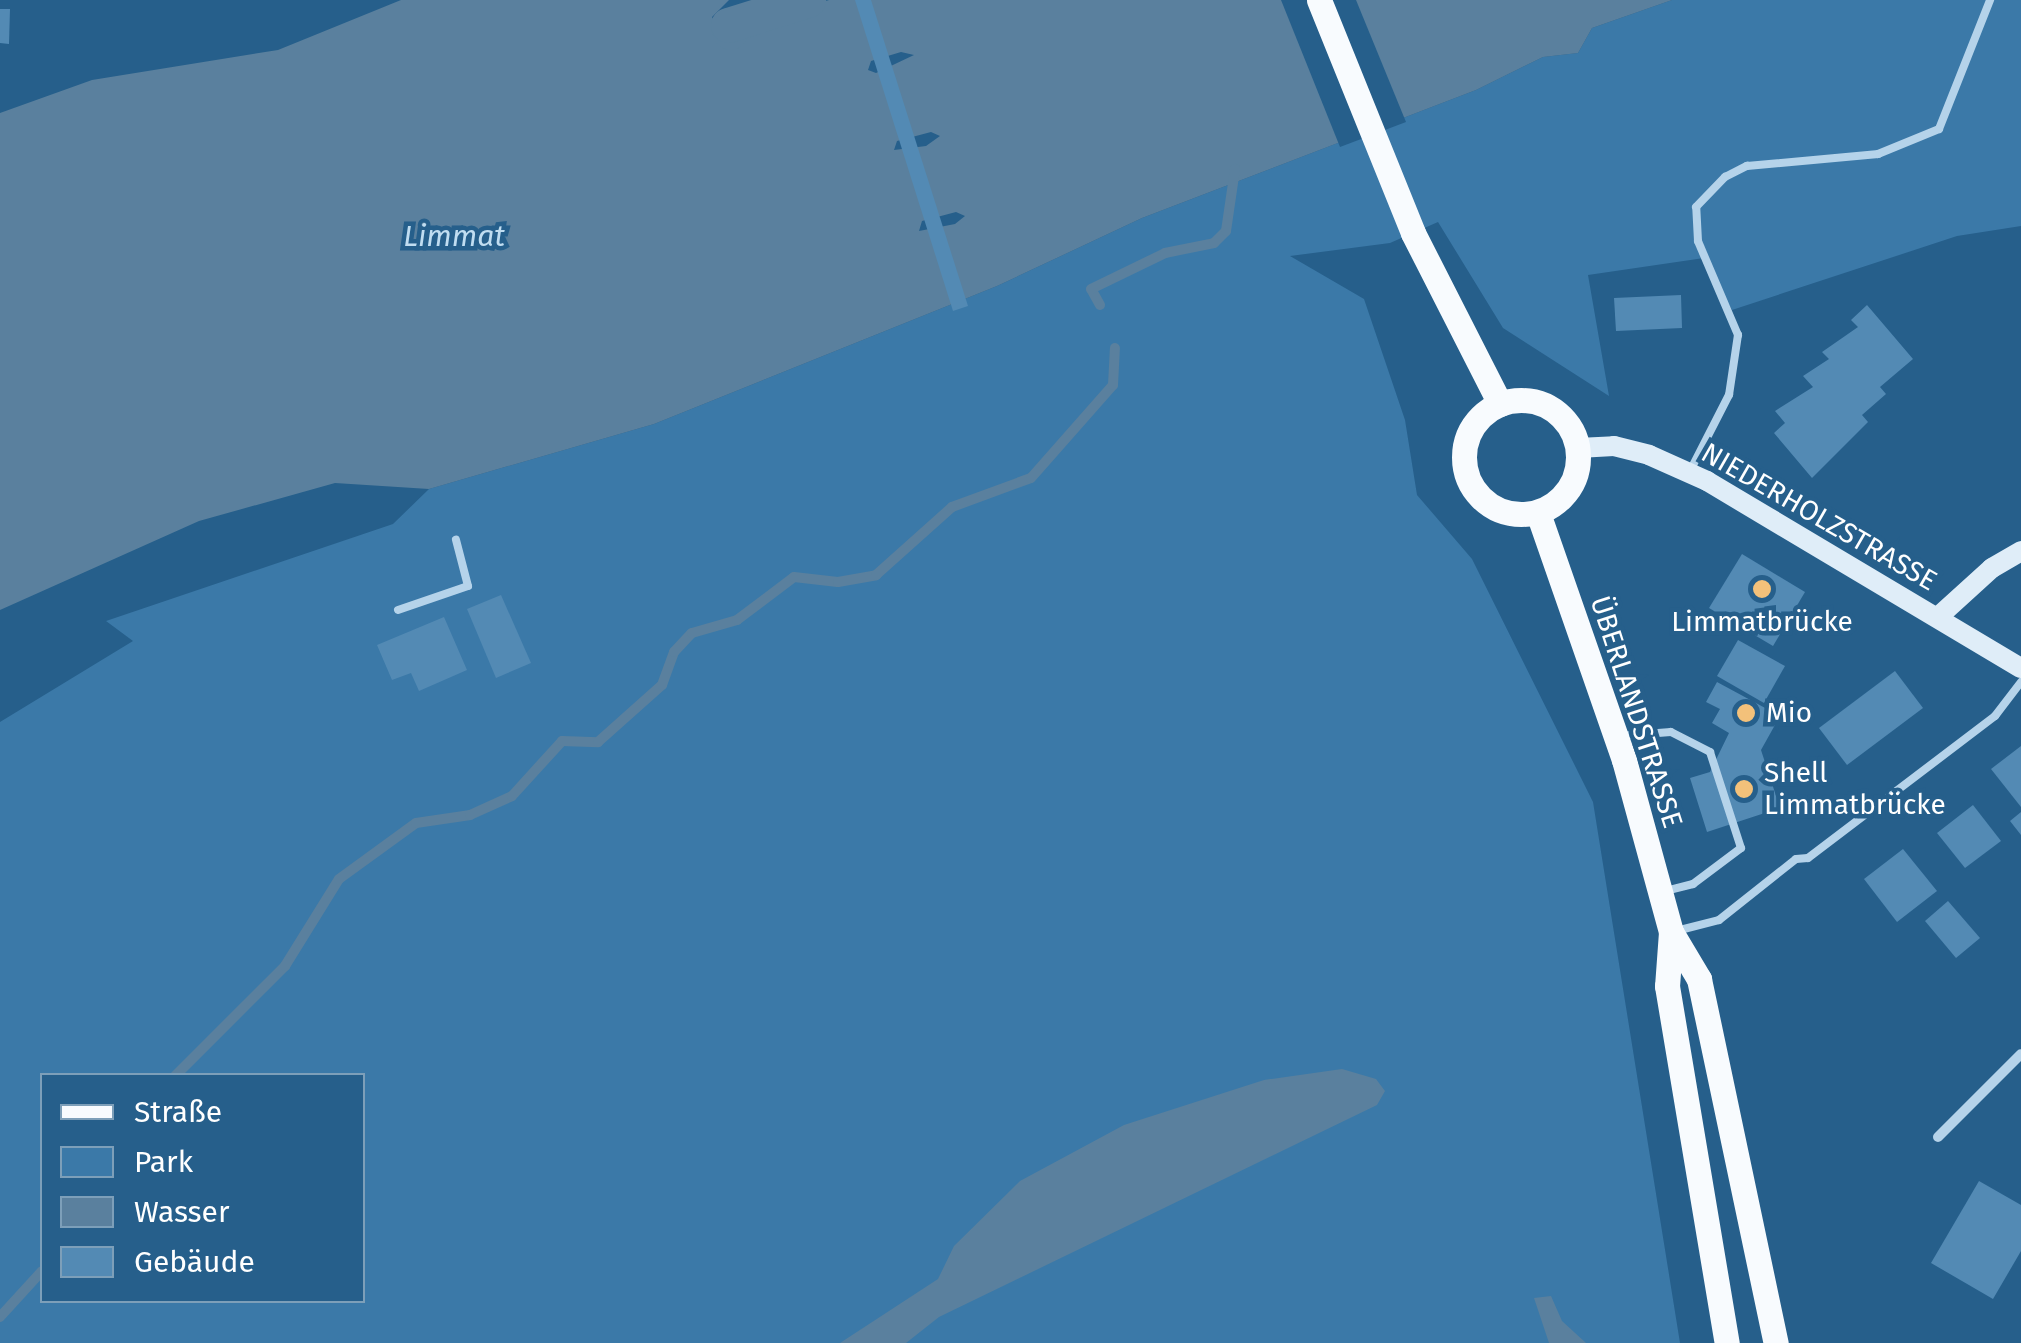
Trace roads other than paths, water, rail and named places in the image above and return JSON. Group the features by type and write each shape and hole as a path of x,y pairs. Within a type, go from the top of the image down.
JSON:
{"main road":[{"path":"1319,0 1397,196 1500,404"},
{"path":"1540,403 1558,413 1578,448 1565,495 1538,513 1494,509 1466,476 1468,433 1500,404 1540,403"},
{"name":"NIEDERHOLZSTRASSE","path":"1578,448 1614,446 1690,472 2021,668"},
{"name":"ÜBERLANDSTRASSE","path":"1538,513 1616,736 1671,932 1700,979 1776,1343"},
{"path":"1938,618 2021,551"},
{"name":"ÜBERLANDSTRASSE","path":"1671,932 1667,986 1728,1343"}],"street":[{"path":"1938,1136 2021,1054"}],"lane":[{"path":"1690,472 1729,394 1738,348 1732,310 1698,241 1696,207 1724,177 1747,166 1878,154 1939,130 1990,0"},
{"path":"398,610 468,586 456,540"},
{"path":"1671,932 1719,920 1796,859 1808,858 1995,716 2021,682"},
{"path":"1616,736 1672,732 1710,752 1741,848 1692,884 1660,892"}],"water":[{"name":"Limmat","path":"401,0 729,0 712,17 721,34 829,0 1672,0 1592,28 1578,53 1543,57 1476,90 1142,218 997,286 654,424 429,489 335,483 199,521 0,610 0,113 92,80 278,50","holes":["901,52 914,55 876,73 868,70 871,61","931,132 940,136 926,146 894,150 897,141","956,212 965,216 955,224 919,231 922,221"]},
{"path":"1342,1069 1376,1079 1385,1091 1377,1105 939,1317 906,1343 840,1343 938,1279 954,1246 1020,1181 1124,1125 1264,1080"},
{"path":"1551,1296 1562,1321 1586,1343 1549,1343 1534,1298"}],"waterway":[{"path":"730,32 728,25 808,0"},
{"path":"1100,305 1091,289 1165,253 1214,243 1226,231 1235,169"},
{"path":"178,1073 285,966 339,879 416,823 470,815 512,796 562,741 598,742 662,685 674,652 692,633 737,620 794,577 838,582 876,575 952,507 1031,478 1113,385 1115,348"},
{"path":"0,1317 40,1273"}],"place":[{"name":"Limmatbrücke","path":"1762,589"},
{"name":"Mio","path":"1746,713"},
{"name":"Shell Limmatbrücke","path":"1744,789"}]}
